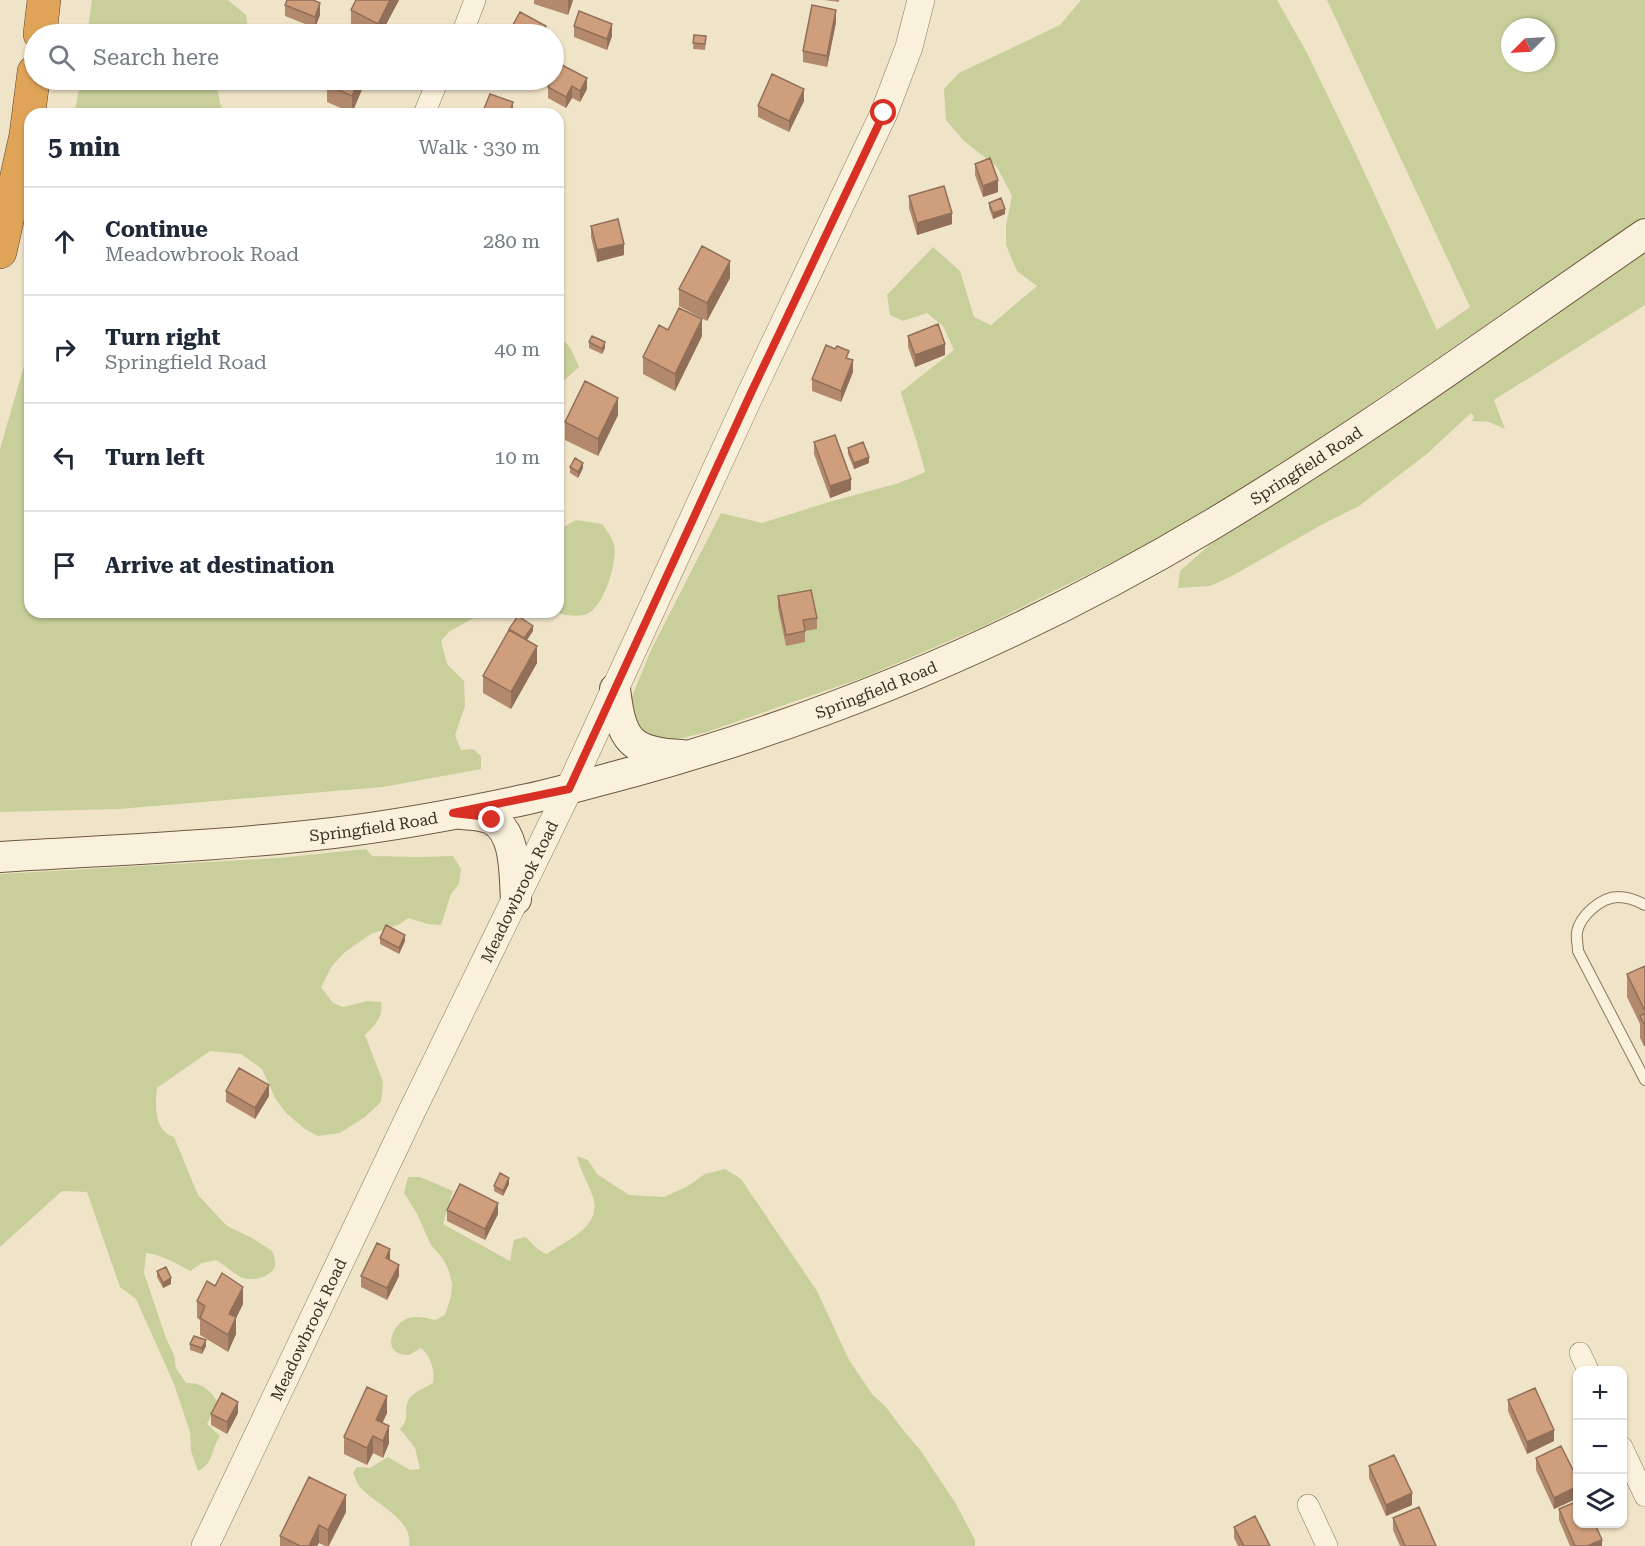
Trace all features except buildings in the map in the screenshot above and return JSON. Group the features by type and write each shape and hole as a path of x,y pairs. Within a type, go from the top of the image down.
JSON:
{"highway":[{"path":"41,24 44,0"},
{"path":"29,108 32,90"},
{"path":"0,252 24,144"}],"main road":[{"name":"Springfield Road","path":"0,856 213,843 309,835 403,823 569,789 694,755 835,707 948,661 1038,619 1166,551 1380,417 1645,234"},
{"path":"615,689 619,720 624,732 634,743 648,751 694,755"},
{"path":"453,813 480,816 492,820 504,829 511,852 516,899"}],"street":[{"path":"466,24 475,0"},
{"name":"Meadowbrook Road","path":"205,1546 407,1121 569,789 755,384 884,113 909,47 921,0"},
{"path":"426,108 434,90"},
{"path":"1627,1455 1645,1496"},
{"path":"1308,1505 1327,1546"}],"lane":[{"path":"1645,904 1632,898 1615,897 1596,905 1580,921 1576,933 1578,951 1645,1080"}],"green space":[{"path":"92,0 228,0 246,15 247,24 88,24"},
{"path":"1081,0 1277,0 1307,53 1355,152 1437,330 1470,307 1327,0 1645,0 1645,217 1273,470 1159,539 982,627 865,677 704,733 655,744 638,737 628,706 652,648 721,513 762,523 899,483 925,472 901,392 954,350 943,326 927,313 903,321 890,315 887,295 933,247 960,271 974,317 991,325 1037,286 1017,271 1006,245 1006,225 1012,196 997,167 964,141 946,120 944,89 959,73 1060,25"},
{"path":"79,90 218,90 222,108 75,108"},
{"path":"1645,248 1645,305 1494,400 1505,429 1489,422 1472,421 1474,416 1471,413 1428,453 1359,506 1210,586 1178,588 1180,571 1222,534"},
{"path":"564,341 570,347 579,367 564,381"},
{"path":"24,366 24,618 474,618 450,631 441,641 447,664 464,681 465,706 455,735 461,750 473,749 481,756 481,769 383,787 119,809 0,812 0,449"},
{"path":"576,520 602,524 614,545 614,563 608,585 597,605 591,612 584,615 564,614 564,527"},
{"path":"366,849 372,856 453,856 461,869 459,884 451,894 441,925 408,918 400,924 371,934 345,952 332,966 321,987 333,1003 343,1007 367,1001 381,1002 380,1016 365,1035 383,1082 381,1102 365,1117 340,1133 318,1136 305,1129 286,1113 275,1098 262,1069 241,1054 210,1051 157,1088 156,1110 159,1123 167,1134 174,1137 198,1195 227,1226 272,1251 275,1262 273,1270 265,1276 250,1279 238,1275 216,1260 202,1263 190,1271 163,1257 146,1253 144,1273 174,1355 176,1368 186,1383 205,1388 218,1403 207,1424 220,1436 210,1460 198,1471 191,1451 190,1432 174,1384 136,1299 120,1287 87,1192 62,1191 0,1247 0,874 278,858"},
{"path":"577,1156 588,1160 597,1174 629,1195 664,1197 688,1186 705,1174 725,1169 741,1179 817,1291 849,1360 872,1394 886,1407 921,1451 956,1504 975,1540 975,1546 409,1546 409,1536 399,1520 359,1486 353,1473 357,1467 370,1468 388,1457 410,1470 420,1469 415,1448 400,1429 406,1418 410,1398 433,1383 433,1369 430,1359 421,1348 409,1355 399,1354 392,1347 391,1338 395,1329 406,1319 417,1317 435,1320 445,1315 452,1284 443,1259 431,1245 416,1212 404,1193 408,1177 420,1177 453,1191 443,1224 510,1261 514,1240 525,1237 547,1254 583,1230 589,1222 594,1214 594,1204"}],"route":[{"path":"492,820 480,816 453,813 569,789 750,395 884,113"}]}
